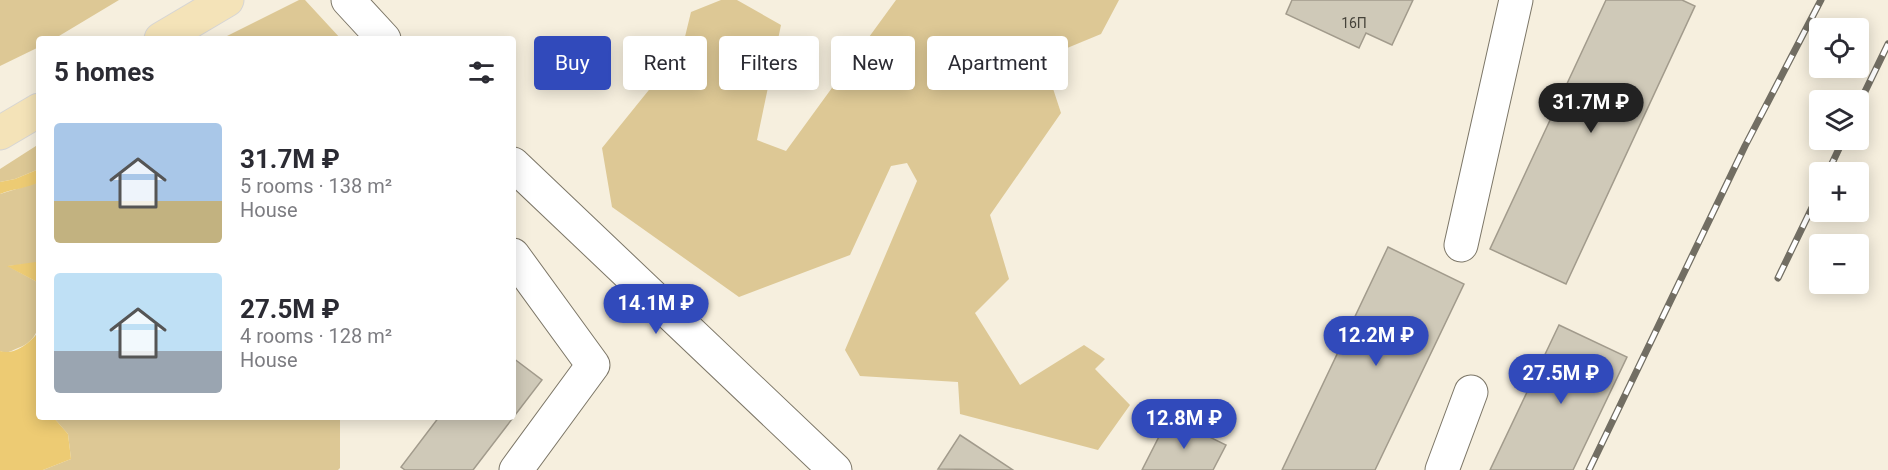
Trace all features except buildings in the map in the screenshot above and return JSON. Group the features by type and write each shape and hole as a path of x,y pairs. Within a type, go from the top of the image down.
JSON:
{"main road":[{"path":"166,36 227,0"},
{"path":"0,133 36,112"}],"street":[{"path":"1461,245 1516,0"},
{"path":"362,4 382,36"},
{"path":"516,167 835,470"},
{"path":"516,259 593,365 516,470"},
{"path":"1442,470 1471,392"}],"shaded area":[{"path":"0,0 119,0 59,36 36,36 36,48 0,66"},
{"path":"299,0 305,0 338,36 227,36"},
{"path":"721,0 737,0 781,25 779,36 719,36 719,90 767,90 757,140 786,151 831,89 915,90 915,36 870,36 896,0 1119,0 1101,34 1068,48 1068,36 927,36 927,90 1053,90 1061,113 990,215 1009,279 975,313 1020,385 1084,345 1105,359 1095,369 1130,405 1098,450 960,414 958,382 860,376 845,350 917,181 907,163 891,166 850,255 739,297 612,207 602,148 649,90 707,90 707,36 685,36 691,12"},
{"path":"36,146 36,170 15,179 0,182 0,169"},
{"path":"36,170 36,183 0,194 0,182 15,179"},
{"path":"36,183 36,263 8,266 36,281 36,332 27,343 7,352 0,351 0,194"},
{"path":"36,262 36,281 7,266"},
{"path":"36,334 36,420 56,420 68,434 71,459 43,470 0,470 0,351 17,350"},
{"path":"56,420 340,420 340,468 338,470 43,470 71,459 68,434"}],"railway":[{"path":"1589,470 1745,146 1821,0"},
{"path":"1866,90 1888,44"},
{"path":"1833,162 1838,150"},
{"path":"1778,278 1809,214"}]}
